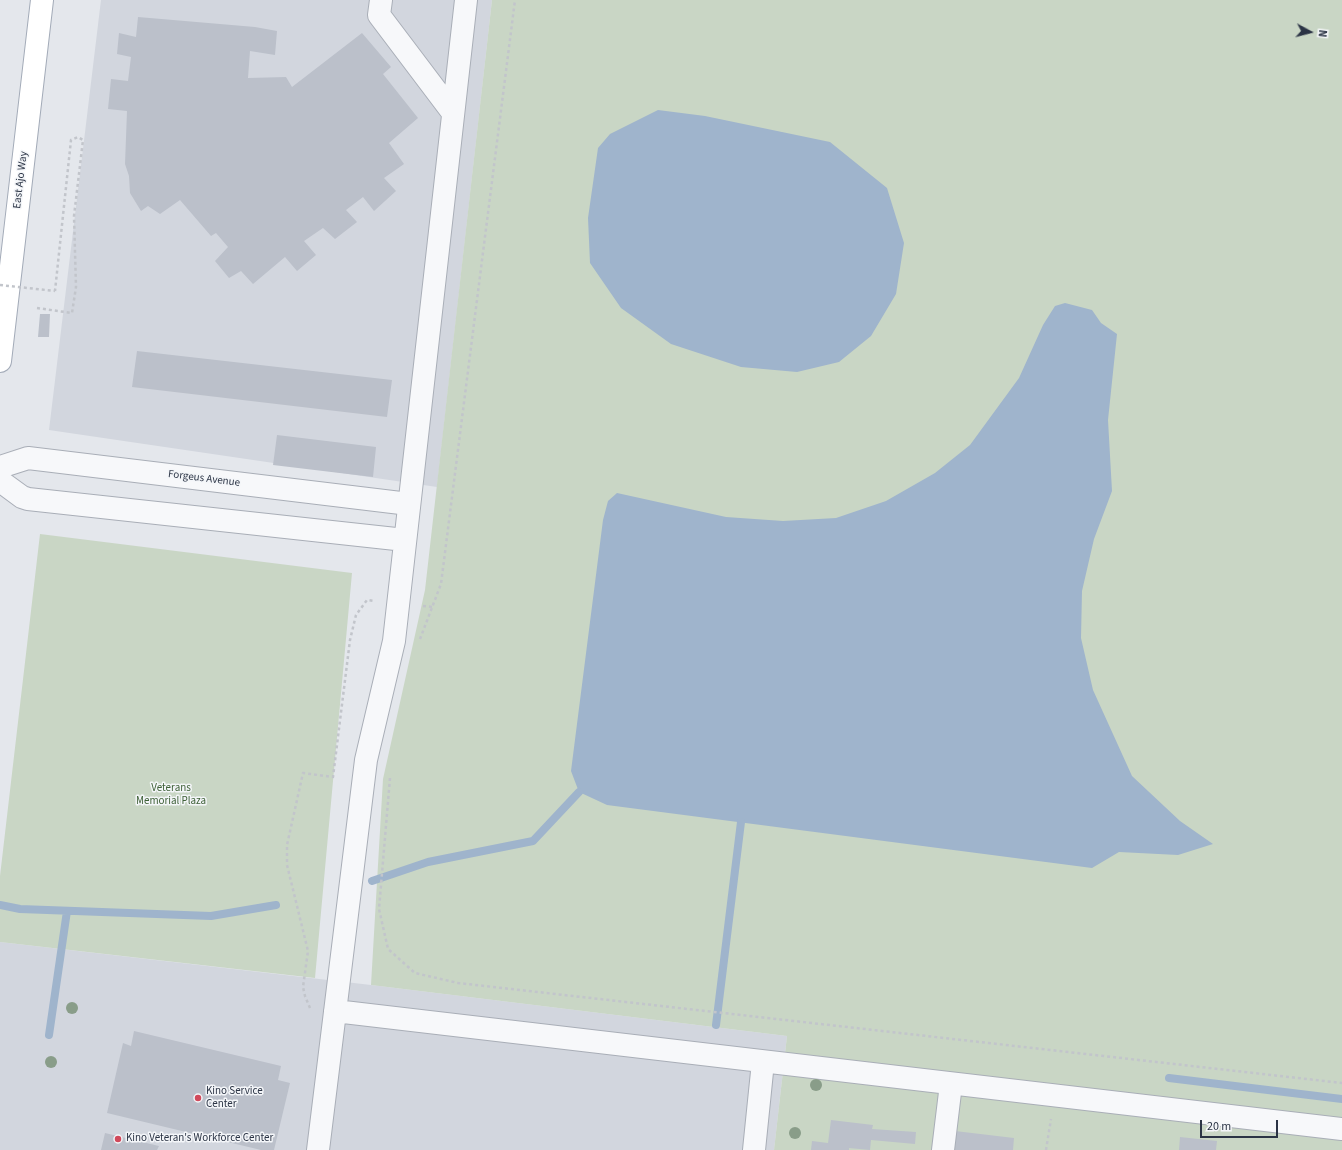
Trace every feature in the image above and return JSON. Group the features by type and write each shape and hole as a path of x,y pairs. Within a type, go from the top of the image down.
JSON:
{"main road":[{"name":"East Ajo Way","path":"0,361 42,0"}],"street":[{"path":"381,0 379,15 453,114"},
{"path":"318,1150 366,760 394,640 466,0"},
{"name":"Forgeus Avenue","path":"0,467 28,458 409,504"},
{"path":"0,481 22,498 28,499 405,540"},
{"path":"335,1011 1342,1129"},
{"path":"754,1150 763,1062"},
{"path":"943,1150 951,1084"}],"path":[{"path":"418,645 441,584 515,0"},
{"path":"0,285 55,291 71,140 78,137 83,140 74,216 76,287 72,313 37,308"},
{"path":"305,936 287,865 287,845 303,773 333,777 350,640 356,615 368,600 432,607"},
{"path":"391,772 379,909 388,949 415,973 458,983 1342,1083"}],"shaded area":[{"path":"101,0 492,0 437,487 49,430"},
{"path":"0,942 371,985 787,1036 774,1150 0,1150"}],"green space":[{"path":"492,0 1342,0 1342,1150 774,1150 787,1036 371,985 383,779 425,590"},
{"name":"Veterans Memorial Plaza","path":"40,534 352,573 315,978 0,942 0,876"}],"water":[{"path":"658,110 705,116 830,142 887,188 904,243 896,294 871,336 839,362 797,372 741,367 671,344 621,308 590,263 588,218 598,148 610,134"},
{"path":"1065,303 1092,310 1101,323 1117,334 1108,420 1112,491 1094,539 1082,591 1081,638 1093,690 1132,776 1180,821 1213,844 1178,855 1119,852 1092,868 607,805 579,792 571,771 603,520 608,501 617,493 726,517 783,521 836,518 886,501 935,473 970,445 1019,378 1043,325 1055,306"}],"building":[{"path":"138,17 255,27 277,31 275,55 250,51 248,78 286,77 292,87 362,33 391,67 383,74 418,118 389,143 404,164 384,178 396,191 374,211 363,197 346,210 357,222 335,239 323,228 304,241 316,255 297,271 285,257 253,284 241,271 229,278 215,261 228,247 216,233 211,236 180,200 160,214 148,206 141,211 130,193 129,176 125,164 127,111 108,109 111,79 128,81 131,57 117,54 119,33 136,37"},
{"path":"40,314 50,314 49,337 38,337"},
{"path":"137,351 392,380 387,417 132,387"},
{"path":"277,435 376,447 373,477 273,465"},
{"name":"Kino Service Center","path":"134,1031 281,1066 278,1080 290,1083 274,1150 261,1150 107,1113 123,1043 131,1046"},
{"path":"831,1120 873,1125 872,1129 916,1132 915,1144 871,1140 870,1150 849,1148 849,1150 811,1150 812,1141 828,1143"},
{"path":"955,1131 1014,1138 1013,1150 953,1150"},
{"name":"Kino Veteran's Workforce Center","path":"105,1133 159,1146 157,1150 101,1150"},
{"path":"1180,1137 1217,1141 1216,1150 1179,1150"}],"waterway":[{"path":"372,881 428,862 533,841 579,792"},
{"path":"716,1025 741,822"},
{"path":"0,905 20,909 211,916 276,905"},
{"path":"49,1035 67,911"},
{"path":"1169,1078 1342,1099"}],"place":[{"name":"Kino Service Center","path":"198,1098"},
{"name":"Kino Veteran's Workforce Center","path":"118,1139"}]}
